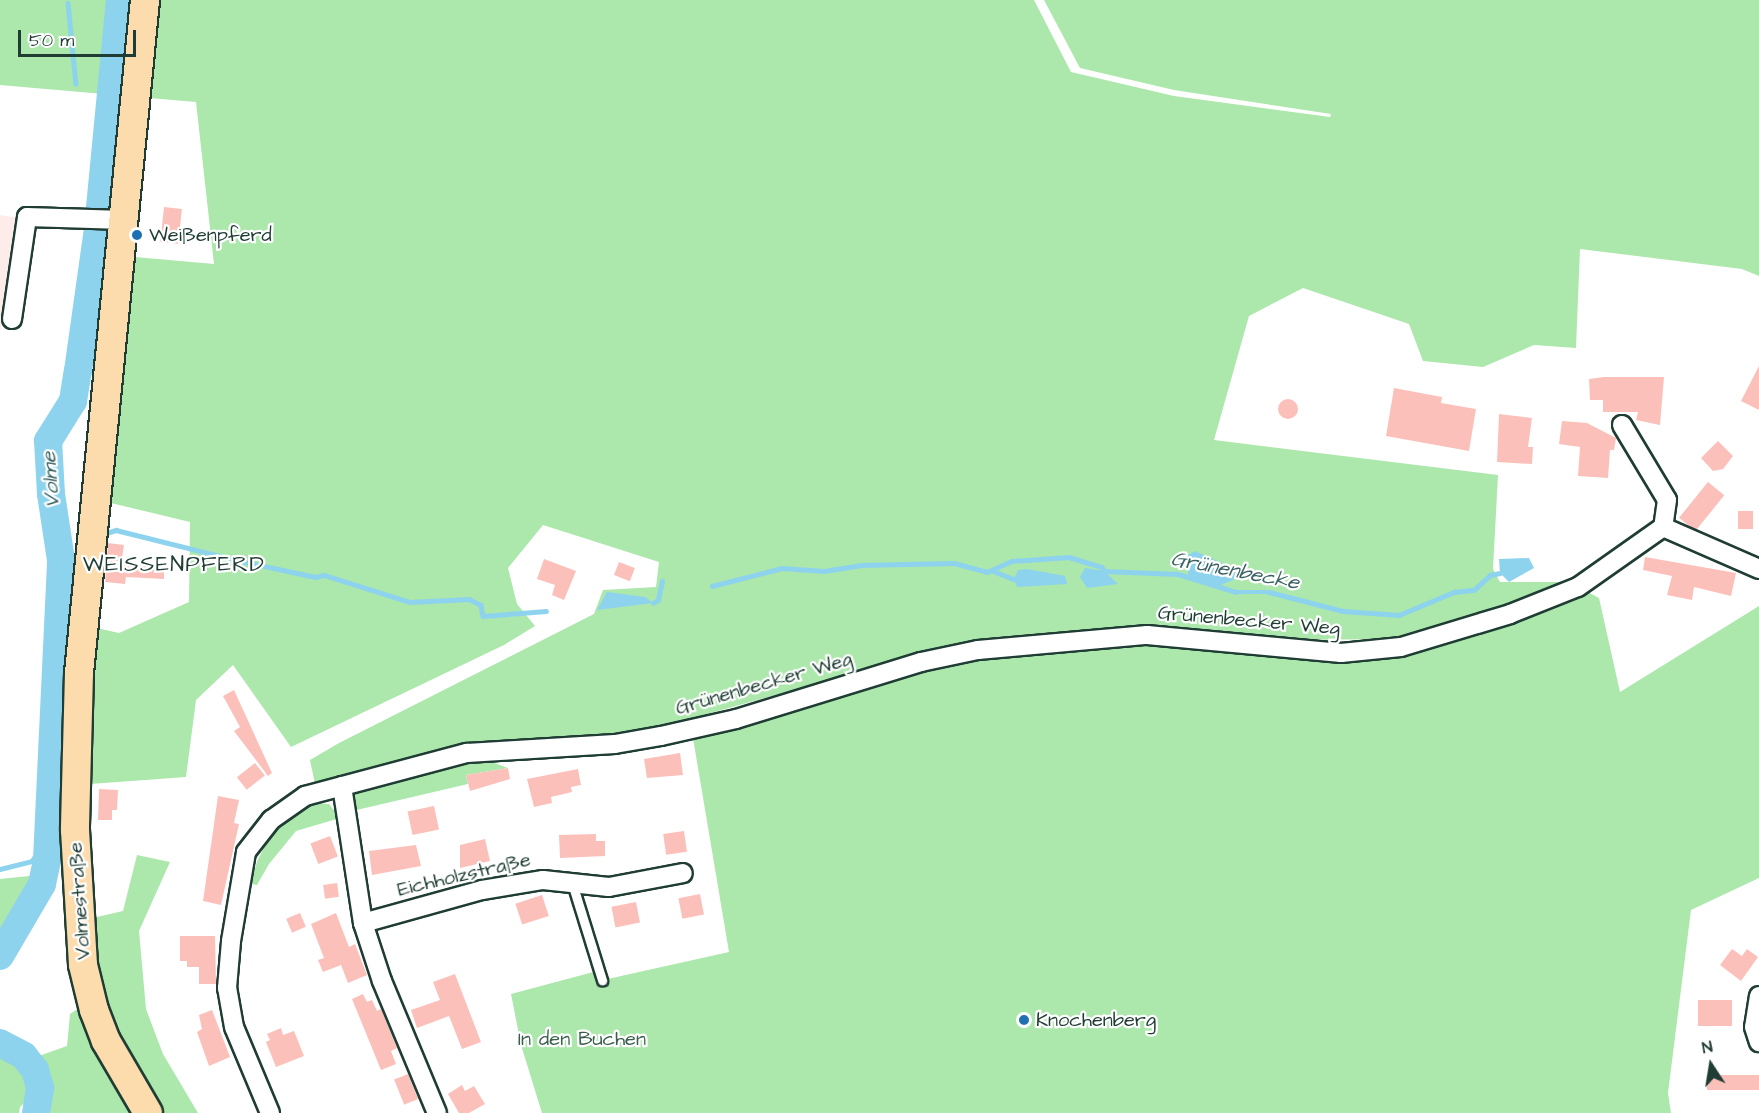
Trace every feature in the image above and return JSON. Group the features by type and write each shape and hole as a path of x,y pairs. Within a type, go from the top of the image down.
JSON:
{"main road":[{"path":"116,219 145,0"},
{"name":"Volmestraße","path":"116,219 79,674 75,830 83,965 106,1041 148,1113"}],"street":[{"path":"12,319 27,217 116,219"},
{"path":"1622,425 1667,500 1663,527 1759,569"},
{"name":"Grünenbecker Weg","path":"270,1113 234,1027 227,988 234,917 246,852 271,820 289,805 305,796 467,753 615,744 661,736 736,718 921,662 978,650 1148,635 1341,652 1401,647 1510,615 1578,587 1663,527"},
{"path":"342,786 363,922 382,981 437,1113"},
{"name":"Eichholzstraße","path":"363,922 482,891 543,880 609,886 683,873"},
{"path":"1759,996 1754,1027 1759,1042"}],"lane":[{"path":"571,881 602,980"}],"shaded area":[{"path":"0,215 18,218 1,330 0,330"}],"green space":[{"path":"0,0 1034,0 1071,72 1174,96 1330,117 1331,114 1174,90 1080,68 1044,0 1759,0 1759,276 1742,269 1580,249 1576,348 1534,345 1483,367 1423,361 1409,324 1303,288 1249,316 1214,440 1498,475 1493,569 1500,582 1574,582 1405,639 1276,640 1148,627 974,640 689,719 615,735 459,745 315,784 310,760 339,743 594,614 603,590 656,587 659,562 543,525 508,568 517,604 535,626 504,645 291,747 233,665 196,700 186,777 90,784 92,627 119,633 189,602 190,522 111,503 135,257 214,264 196,102 0,85"},
{"name":"In den Buchen","path":"1586,591 1599,598 1620,692 1759,606 1759,878 1691,910 1668,1093 1671,1113 542,1113 521,1045 511,994 597,971 603,980 729,952 693,738 979,656 1145,641 1298,658 1407,653"},
{"path":"467,753 508,768 466,775 468,784 348,812 343,791"},
{"path":"310,803 329,804 340,818 296,831 269,864 257,885 250,884 258,859 276,826"},
{"path":"137,855 170,862 139,931 146,1009 163,1054 198,1113 164,1113 134,1071 112,1021 96,971 88,919 123,911"},
{"path":"39,875 36,905 27,931 0,968 0,879"},
{"path":"82,1006 136,1113 42,1113 40,1088 20,1107 19,1113 0,1113 0,1050 19,1063 67,1046 70,1014"}],"water":[{"path":"1195,551 1233,568 1238,578 1218,586 1188,576 1188,555"},
{"path":"1529,558 1534,568 1509,582 1500,573 1499,559"},
{"path":"1085,568 1104,571 1118,584 1087,588 1080,577"},
{"path":"1027,569 1065,576 1067,584 1017,587 1014,579 1018,570"},
{"path":"607,592 645,597 653,603 597,610"}],"building":[{"path":"164,207 182,209 178,244 160,242"},
{"path":"1759,366 1759,410 1741,401"},
{"path":"1664,377 1660,425 1636,420 1638,412 1603,412 1603,400 1590,400 1589,379"},
{"path":"1394,388 1442,397 1441,403 1476,409 1469,451 1386,436"},
{"path":"1288,399 1295,402 1298,409 1295,416 1288,419 1281,416 1278,409 1281,402"},
{"path":"1499,414 1532,418 1528,447 1533,447 1532,464 1497,462"},
{"path":"1562,421 1587,423 1616,438 1614,450 1610,450 1608,478 1578,476 1580,447 1559,444"},
{"path":"1718,441 1733,456 1723,469 1713,471 1701,458"},
{"path":"1708,482 1724,495 1695,531 1679,518"},
{"path":"1738,511 1753,511 1753,529 1738,529"},
{"path":"108,543 124,545 121,565 164,563 164,579 126,577 125,584 105,582"},
{"path":"1645,557 1736,573 1731,596 1694,587 1692,600 1667,595 1672,576 1643,570"},
{"path":"544,559 576,571 564,600 552,595 555,585 537,579"},
{"path":"619,562 635,568 630,581 614,575"},
{"path":"234,690 272,773 268,776 234,731 240,727 223,696"},
{"path":"680,753 683,775 647,778 644,759"},
{"path":"255,763 265,776 247,790 237,777"},
{"path":"508,768 510,779 470,791 466,775"},
{"path":"578,769 581,785 571,787 572,792 551,797 552,803 534,807 527,779"},
{"path":"99,789 118,790 117,810 112,810 112,820 98,820"},
{"path":"218,796 239,800 234,823 239,824 221,905 203,901"},
{"path":"434,806 439,829 413,835 408,812"},
{"path":"684,831 687,852 666,855 663,834"},
{"path":"596,834 596,841 605,841 605,856 560,858 559,835"},
{"path":"330,836 338,857 318,864 310,844"},
{"path":"485,839 490,861 460,868 460,845"},
{"path":"416,845 421,866 372,875 369,851"},
{"path":"337,883 339,897 325,899 323,885"},
{"path":"700,894 704,915 682,919 678,898"},
{"path":"542,895 549,916 522,925 515,904"},
{"path":"636,902 640,923 615,927 611,907"},
{"path":"300,913 306,927 292,933 286,919"},
{"path":"336,913 349,947 355,944 367,975 348,983 341,965 323,972 318,960 324,958 311,924"},
{"path":"180,936 215,936 216,984 199,984 199,967 187,967 187,961 180,961"},
{"path":"1732,949 1742,956 1747,949 1758,957 1741,981 1720,965"},
{"path":"455,974 481,1042 462,1049 449,1016 417,1028 411,1010 440,1000 433,982"},
{"path":"363,994 367,1002 372,1000 377,1011 381,1009 397,1048 391,1051 396,1064 381,1070 352,999"},
{"path":"1698,1000 1732,1000 1732,1026 1698,1026"},
{"path":"212,1010 230,1057 209,1066 197,1032 202,1029 199,1015"},
{"path":"281,1028 283,1035 294,1031 304,1056 276,1067 266,1042 270,1040 267,1034"},
{"path":"408,1074 418,1099 404,1105 394,1080"},
{"path":"1707,1075 1759,1075 1759,1090 1707,1090"},
{"path":"462,1085 465,1091 474,1086 485,1104 469,1113 459,1113 448,1094"}],"waterway":[{"name":"Volme","path":"0,956 42,884 47,860 61,560 51,494 48,441 73,401 78,371 98,228 120,0"},
{"path":"68,3 76,84"},
{"name":"Grünenbecke","path":"54,523 62,523"},
{"name":"Grünenbecke","path":"103,534 116,530 315,577 324,575 410,602 469,599 481,605 483,616 546,611"},
{"name":"Grünenbecke","path":"712,586 782,568 824,571 860,565 954,563 987,572 1012,561 1069,557 1102,567 1104,571 1178,574 1236,592 1269,592 1343,611 1399,615 1454,592 1474,590 1490,575 1500,573"},
{"path":"993,571 1014,579"},
{"name":"Grünenbecke","path":"653,603 658,600 662,581"},
{"path":"0,869 32,861 47,837"},
{"name":"Volme","path":"0,1043 24,1056 35,1070 40,1088 36,1113"}],"place":[{"name":"Weißenpferd","path":"137,235"},
{"name":"Knochenberg","path":"1024,1020"}],"district":[{"name":"WEISSENPFERD","path":"174,565"}]}
